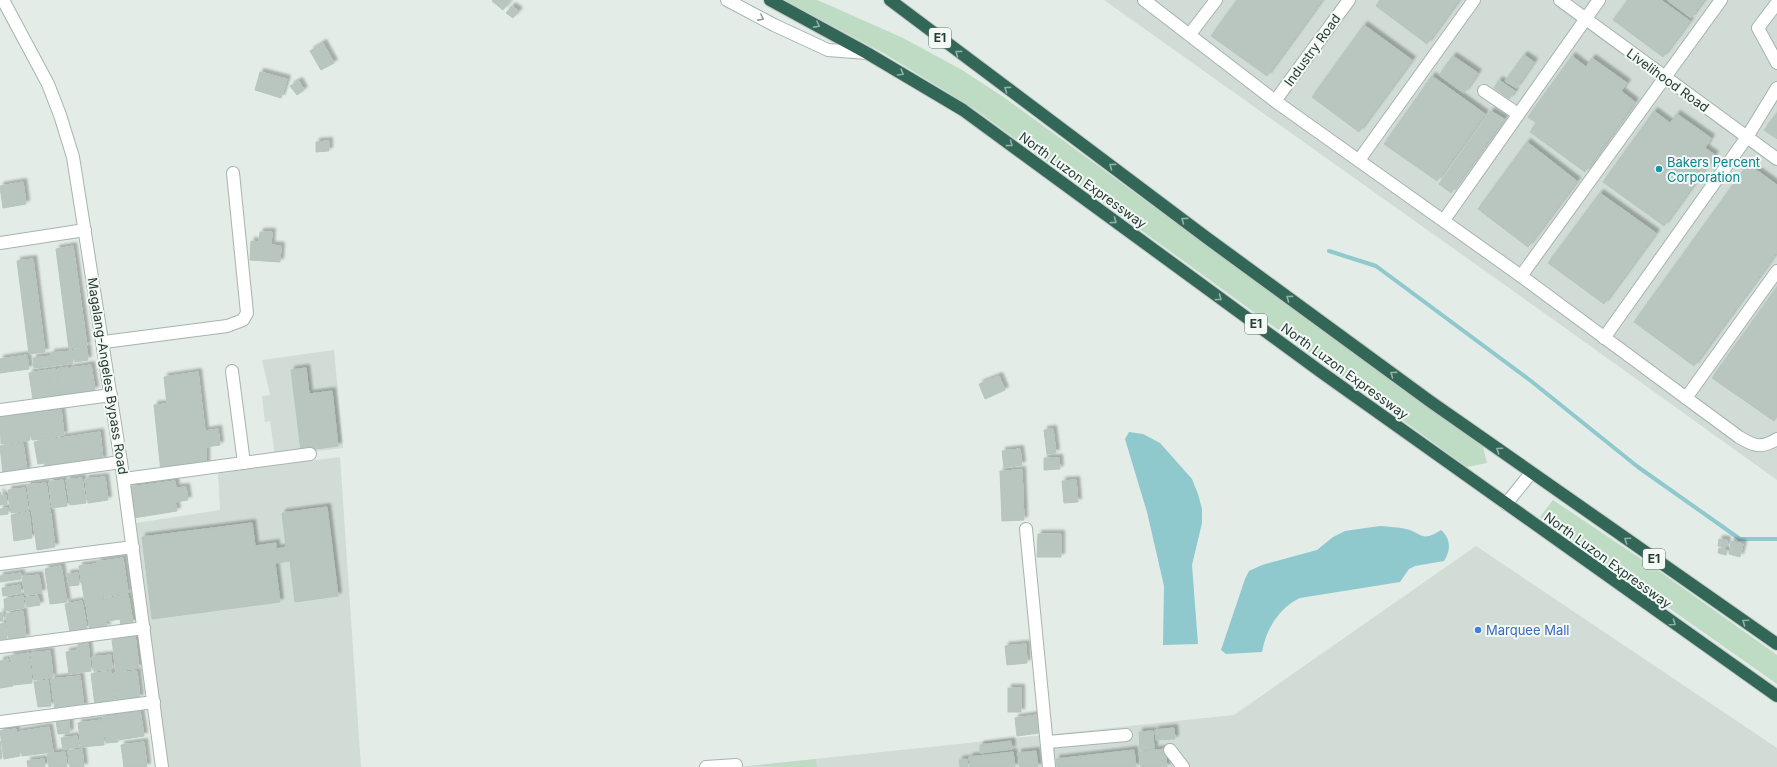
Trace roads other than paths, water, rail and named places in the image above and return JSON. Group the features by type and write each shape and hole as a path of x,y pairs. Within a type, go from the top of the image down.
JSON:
{"highway":[{"name":"North Luzon Expressway","path":"770,0 867,53 969,114 1315,368 1777,696"},
{"name":"North Luzon Expressway","path":"890,0 1207,238 1531,473 1777,644"}],"street":[{"name":"Magalang-Angeles Bypass Road","path":"3,0 48,84 74,158 104,342 124,479 162,767"},
{"path":"727,0 774,25 828,50 867,53"},
{"path":"1144,0 1275,101 1444,220 1739,437 1751,445 1759,446 1777,439"},
{"path":"1190,34 1216,0"},
{"name":"Industry Road","path":"1275,101 1349,0"},
{"path":"1359,160 1474,0"},
{"name":"Livelihood Road","path":"1560,0 1777,159"},
{"path":"1444,220 1599,0"},
{"path":"1521,276 1721,0"},
{"path":"1777,3 1758,28 1777,63"},
{"path":"1604,338 1747,137 1777,88"},
{"path":"1484,91 1518,114"},
{"path":"104,342 227,326 243,320 247,313 233,173"},
{"path":"0,243 85,230"},
{"path":"1686,398 1777,271"},
{"path":"232,371 244,463"},
{"path":"0,410 111,395"},
{"path":"124,479 310,454"},
{"path":"0,479 121,462"},
{"path":"1506,504 1531,473"},
{"path":"1026,529 1048,742 1049,767"},
{"path":"0,564 133,547"},
{"path":"0,647 144,628"},
{"path":"0,722 154,702"},
{"path":"1048,742 1126,735"},
{"path":"1170,750 1183,767"},
{"path":"706,767 736,765"}],"water":[{"path":"1129,432 1143,434 1160,443 1192,479 1198,494 1202,509 1202,523 1192,565 1198,644 1163,645 1164,586 1147,512 1125,439"},
{"path":"1380,526 1406,529 1422,536 1429,536 1441,530 1447,537 1449,545 1448,553 1444,561 1415,566 1409,569 1400,582 1300,598 1286,607 1270,627 1262,652 1226,654 1221,650 1249,571 1262,565 1317,550 1333,537 1345,531"}],"waterway":[{"path":"1329,251 1376,266 1531,381 1638,467 1740,539 1777,539"}],"place":[{"name":"Bakers Percent Corporation","path":"1659,169"},
{"name":"Marquee Mall","path":"1478,630"}]}
